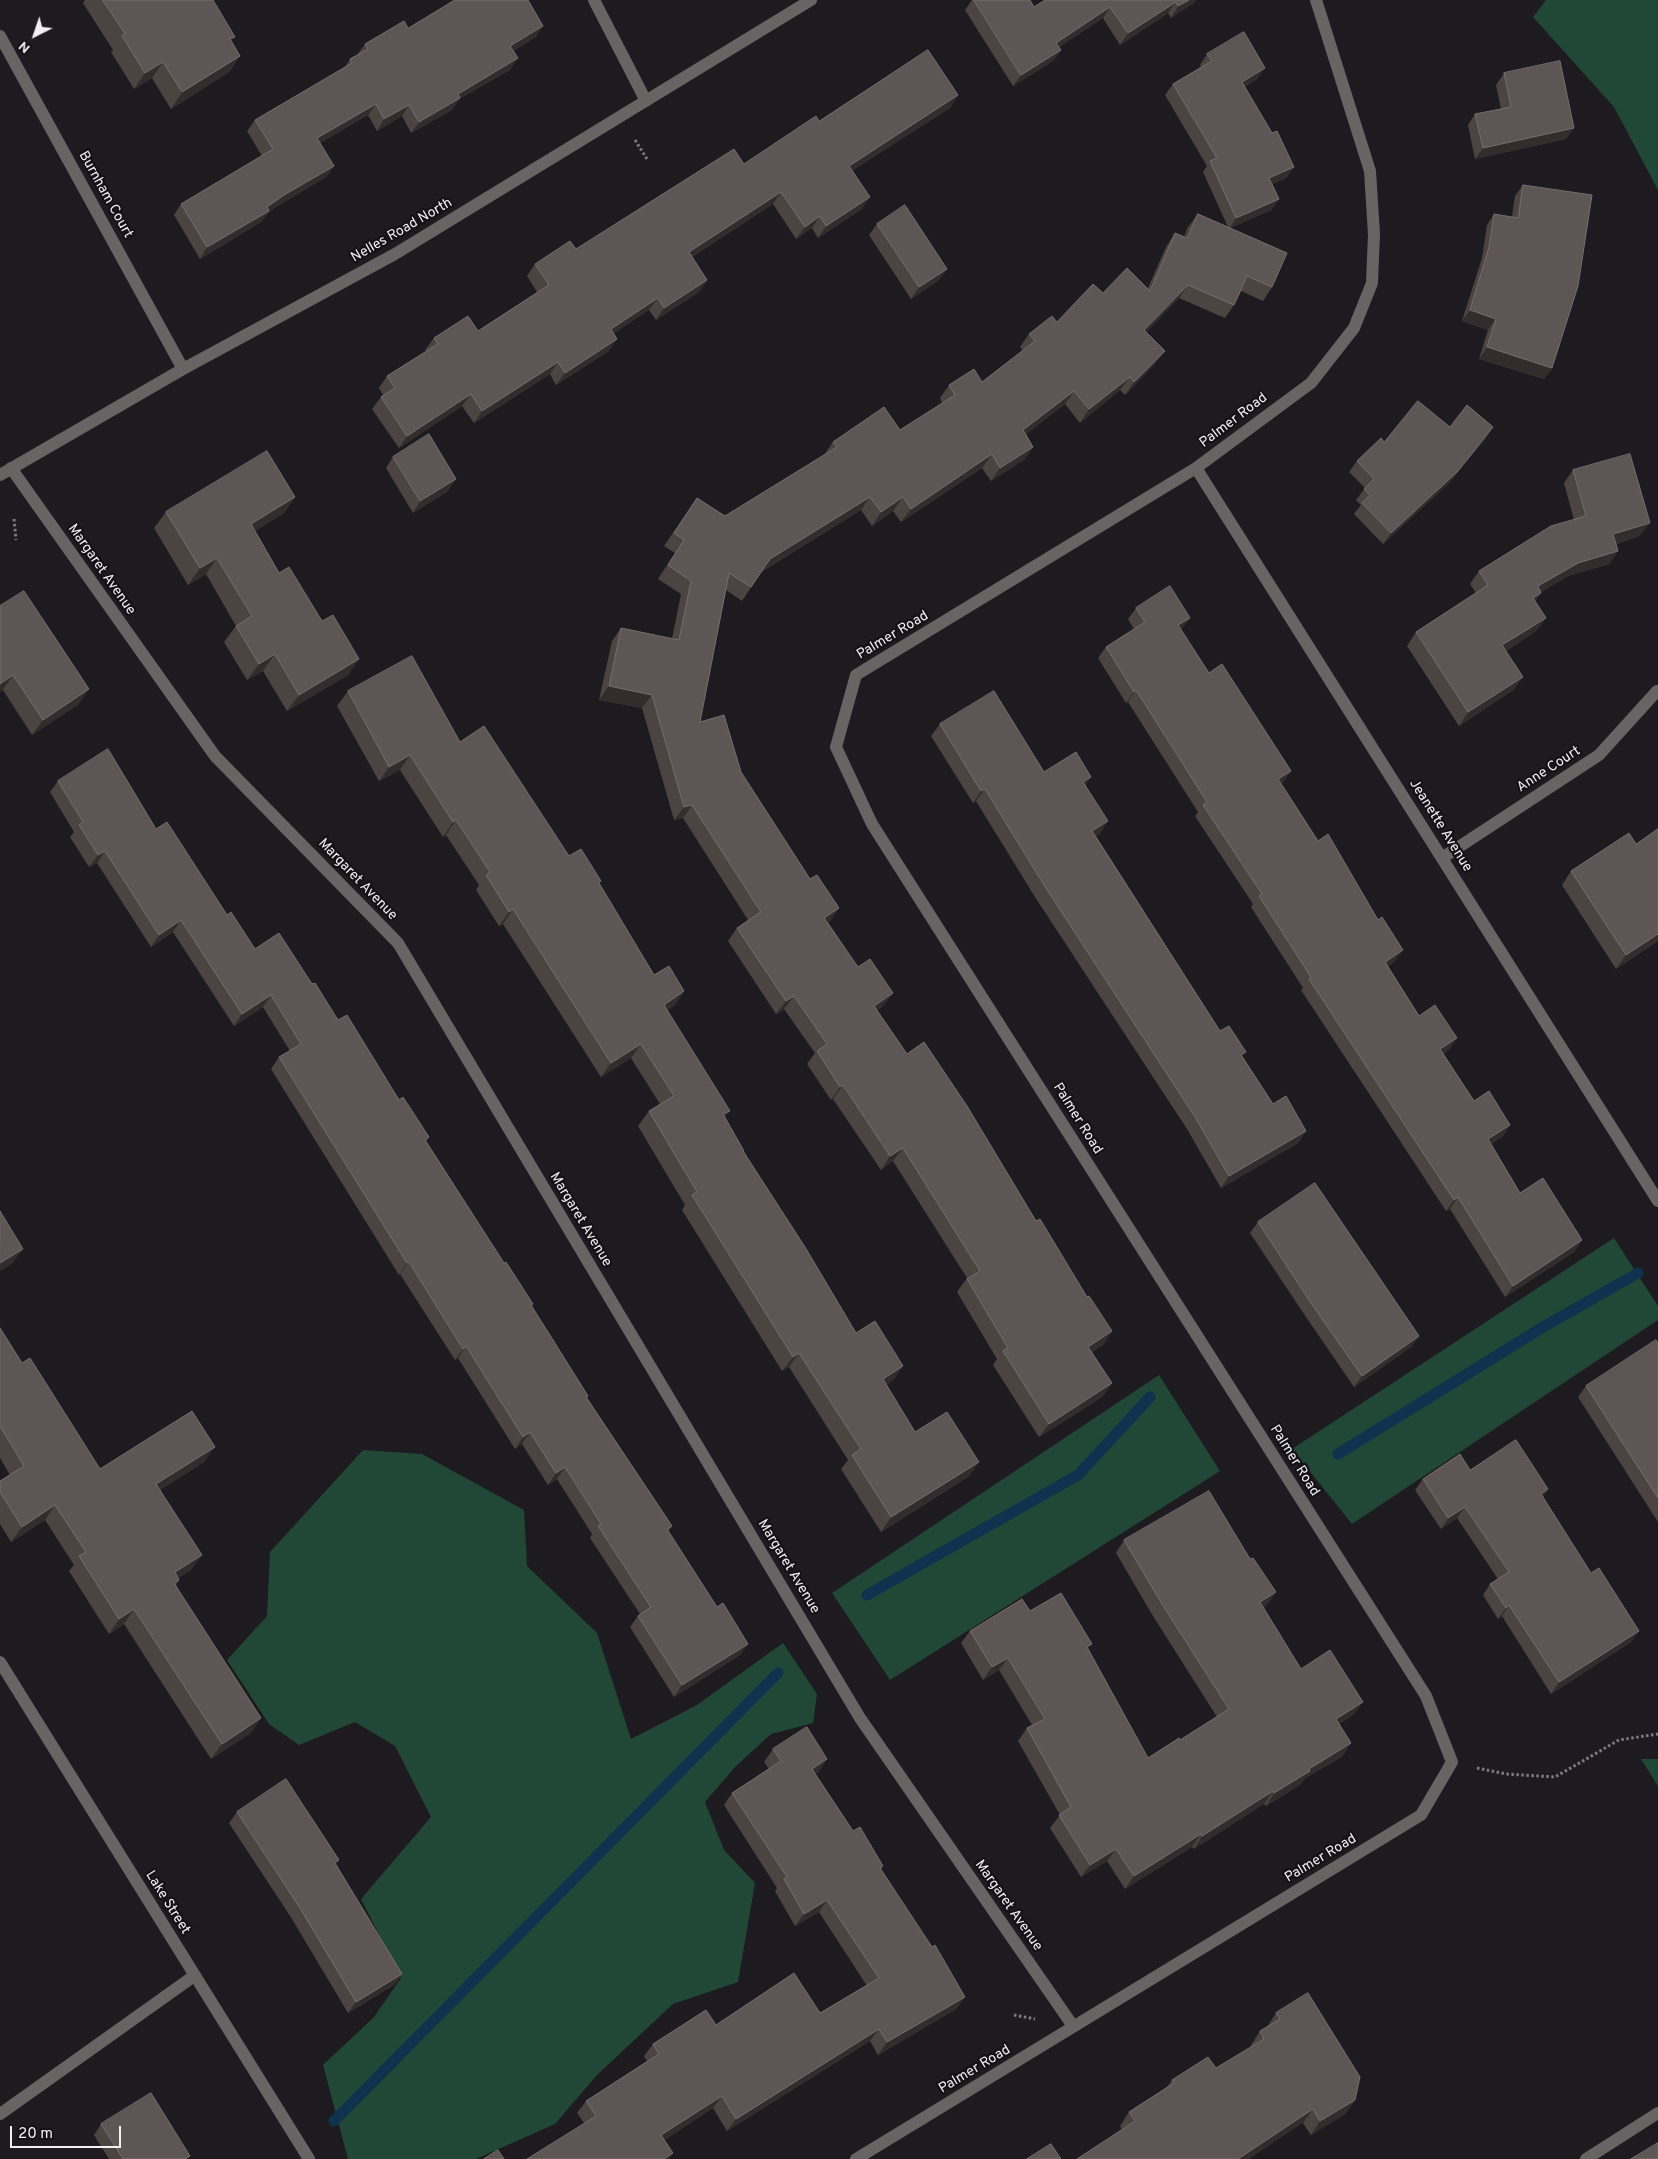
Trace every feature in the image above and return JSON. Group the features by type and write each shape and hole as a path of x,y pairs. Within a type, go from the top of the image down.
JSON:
{"street":[{"path":"594,0 646,101"},
{"name":"Nelles Road North","path":"0,475 183,368 395,254 811,0"},
{"name":"Palmer Road","path":"856,2159 1421,1816 1452,1762 1426,1696 872,824 836,747 856,675 1196,468 1311,383 1354,328 1372,283 1374,234 1370,171 1316,0"},
{"name":"Burnham Court","path":"0,36 183,368"},
{"name":"Margaret Avenue","path":"11,468 215,756 398,943 860,1718 1073,2026"},
{"name":"Jeanette Avenue","path":"1196,468 1658,1201"},
{"name":"Anne Court","path":"1442,858 1599,755 1657,691"},
{"name":"Lake Street","path":"0,1662 309,2159"},
{"path":"0,2114 194,1976"},
{"path":"1586,2159 1658,2113"}],"path":[{"path":"635,140 648,159"},
{"path":"1452,1762 1506,1774 1556,1777 1619,1740 1658,1734"}],"green space":[{"path":"1546,0 1658,0 1658,190 1614,107 1533,17"},
{"path":"1614,1238 1658,1306 1658,1320 1352,1524 1292,1449"},
{"path":"1159,1375 1220,1471 890,1680 832,1593"},
{"path":"363,1450 422,1454 524,1510 527,1566 597,1633 631,1739 697,1705 783,1643 817,1694 813,1723 771,1734 735,1767 705,1802 724,1850 755,1883 738,1982 673,2004 597,2075 555,2124 476,2159 348,2159 323,2065 374,2017 401,1978 361,1899 431,1817 395,1746 355,1722 299,1745 269,1724 227,1660 267,1616 270,1552"},
{"path":"1641,1759 1658,1759 1658,1786"}],"building":[{"path":"103,0 213,0 235,37 230,39 240,56 182,92 163,62 145,73 122,36 125,34"},
{"path":"455,0 528,0 543,26 510,46 518,58 458,94 460,98 419,122 409,105 384,119 376,104 317,138 334,166 284,195 267,207 269,211 207,247 181,204 273,149 255,120 352,63 350,59 368,49 365,44 404,21 408,28"},
{"path":"974,0 1030,0 1034,7 1045,0 1189,0 1178,6 1176,2 1128,33 1110,7 1056,43 1061,50 1021,75"},
{"path":"1244,32 1265,68 1242,82 1272,133 1277,131 1294,167 1269,178 1279,199 1236,218 1210,161 1217,158 1173,84 1212,61 1207,54"},
{"path":"928,50 958,95 849,166 870,197 826,226 820,216 805,227 781,192 689,252 707,280 664,308 658,298 611,329 617,339 565,373 558,362 482,411 471,394 407,436 381,397 395,388 387,376 438,344 434,338 468,316 478,331 549,285 535,264 570,241 576,249 734,149 744,164 816,116 819,121"},
{"path":"1560,61 1574,128 1483,148 1475,114 1511,107 1504,73"},
{"path":"1523,185 1592,195 1578,286 1552,368 1487,347 1496,319 1470,310 1489,247 1494,214 1518,218"},
{"path":"905,205 947,269 919,287 877,224"},
{"path":"1198,214 1287,253 1272,287 1247,276 1234,305 1188,285 1144,330 1165,351 1134,382 1130,377 1089,409 1074,391 1023,430 1033,447 1000,468 992,454 911,509 903,497 881,512 870,497 770,559 751,587 729,573 700,722 724,715 741,772 810,879 817,875 839,908 824,918 858,967 870,959 893,993 874,1006 907,1054 924,1042 967,1106 1036,1221 1040,1219 1087,1297 1089,1296 1112,1331 1088,1347 1112,1383 1049,1424 1003,1351 1008,1348 967,1279 980,1271 903,1148 890,1156 843,1085 840,1087 817,1051 827,1044 794,996 786,1001 737,928 761,912 692,805 684,807 652,695 609,686 621,628 679,640 691,581 668,565 684,540 674,533 697,498 725,516 837,447 833,442 884,407 900,430 955,395 949,385 974,369 982,382 1035,341 1029,334 1052,316 1057,322 1093,284 1103,293 1127,268 1150,291 1175,233 1187,238"},
{"path":"1418,401 1450,427 1467,405 1493,427 1457,472 1391,533 1362,503 1370,495 1364,489 1374,479 1357,461 1381,438 1384,442"},
{"path":"429,434 456,479 420,501 393,457"},
{"path":"267,451 295,497 251,524 279,573 289,567 322,621 333,615 359,659 299,695 275,654 259,664 236,626 252,616 217,558 200,568 166,512"},
{"path":"1630,454 1650,523 1613,534 1618,551 1578,563 1538,586 1541,593 1533,598 1546,618 1502,645 1523,677 1468,712 1416,632 1488,585 1479,571 1551,526 1586,516 1573,470"},
{"path":"1170,586 1190,618 1178,625 1209,673 1222,664 1291,771 1278,779 1318,841 1328,834 1378,920 1382,917 1403,950 1385,962 1419,1016 1435,1005 1457,1038 1440,1049 1474,1101 1489,1091 1510,1125 1488,1139 1520,1193 1543,1178 1582,1240 1513,1286 1458,1197 1454,1200 1309,979 1311,977 1259,896 1262,894 1203,805 1207,802 1136,690 1134,692 1106,647 1145,622 1136,608"},
{"path":"24,591 89,689 43,720 13,675 0,684 0,606"},
{"path":"412,656 460,742 484,726 569,856 581,849 654,975 669,966 684,991 664,1005 730,1111 723,1114 743,1151 805,1247 856,1333 875,1321 903,1366 883,1379 915,1432 947,1412 979,1462 891,1517 852,1455 861,1449 799,1353 793,1357 692,1195 697,1192 649,1111 674,1096 641,1044 611,1063 513,909 509,912 486,875 490,872 456,820 453,822 410,755 389,767 348,691"},
{"path":"994,691 1044,772 1076,752 1091,777 1083,782 1108,821 1092,831 1220,1031 1229,1026 1246,1052 1241,1055 1273,1104 1286,1096 1306,1131 1229,1176 1195,1117 1044,885 985,789 981,791 940,724"},
{"path":"108,749 156,829 167,822 227,915 231,912 255,949 279,933 312,984 315,983 338,1020 347,1015 399,1100 403,1097 429,1137 425,1140 504,1263 506,1262 533,1304 531,1305 588,1396 586,1397 672,1526 667,1529 717,1607 723,1603 748,1644 682,1685 638,1616 651,1607 598,1526 601,1524 565,1467 556,1473 530,1432 523,1437 466,1346 463,1349 409,1262 407,1263 279,1057 301,1044 271,995 242,1014 181,920 159,935 105,851 98,855 79,825 83,822 58,781"},
{"path":"1658,829 1658,934 1626,955 1571,871 1629,833 1636,844"},
{"path":"1315,1183 1419,1336 1362,1376 1258,1222"},
{"path":"0,1211 23,1249 0,1263"},
{"path":"0,1328 22,1363 30,1358 100,1469 192,1411 215,1447 156,1484 202,1555 175,1572 179,1580 174,1583 261,1718 222,1744 134,1609 119,1619 79,1556 86,1552 55,1505 22,1527 0,1492 0,1481 24,1466 0,1426"},
{"path":"1656,1340 1658,1343 1658,1498 1586,1386"},
{"path":"1516,1440 1548,1489 1541,1494 1591,1573 1599,1568 1639,1631 1559,1682 1509,1605 1506,1608 1490,1584 1509,1572 1465,1507 1448,1518 1423,1479 1460,1454 1470,1470"},
{"path":"1209,1491 1250,1559 1253,1558 1276,1592 1260,1602 1301,1669 1330,1650 1363,1702 1336,1719 1351,1743 1309,1769 1310,1771 1274,1793 1273,1791 1134,1876 1116,1849 1090,1865 1059,1815 1071,1807 1027,1728 1045,1719 1008,1658 992,1667 970,1631 1022,1599 1030,1611 1061,1593 1092,1644 1087,1647 1148,1758 1179,1738 1180,1740 1229,1709 1124,1540"},
{"path":"807,1727 827,1759 812,1769 853,1831 860,1827 883,1866 880,1868 932,1947 935,1945 965,1997 887,2042 879,2029 736,2119 722,2096 661,2135 673,2153 664,2159 527,2159 596,2116 586,2101 659,2054 653,2044 706,2010 716,2025 794,1973 820,2013 879,1978 827,1900 804,1914 784,1879 787,1877 732,1793 781,1761 773,1749"},
{"path":"286,1779 339,1860 335,1863 402,1974 356,2002 300,1908 237,1812"},
{"path":"1308,1993 1360,2077 1355,2100 1320,2121 1313,2109 1238,2159 1077,2159 1135,2121 1129,2112 1174,2083 1172,2080 1208,2057 1216,2068 1264,2039 1260,2031 1280,2019 1276,2013"},
{"path":"151,2093 190,2156 184,2159 123,2159 101,2124"},
{"path":"1658,2143 1658,2159 1631,2159"},
{"path":"1051,2144 1061,2159 1027,2159"},
{"path":"498,2150 504,2159 484,2159"}],"waterway":[{"path":"1338,1454 1543,1327 1638,1273"},
{"path":"867,1595 1078,1475 1150,1397"},
{"path":"334,2121 778,1673"}]}
